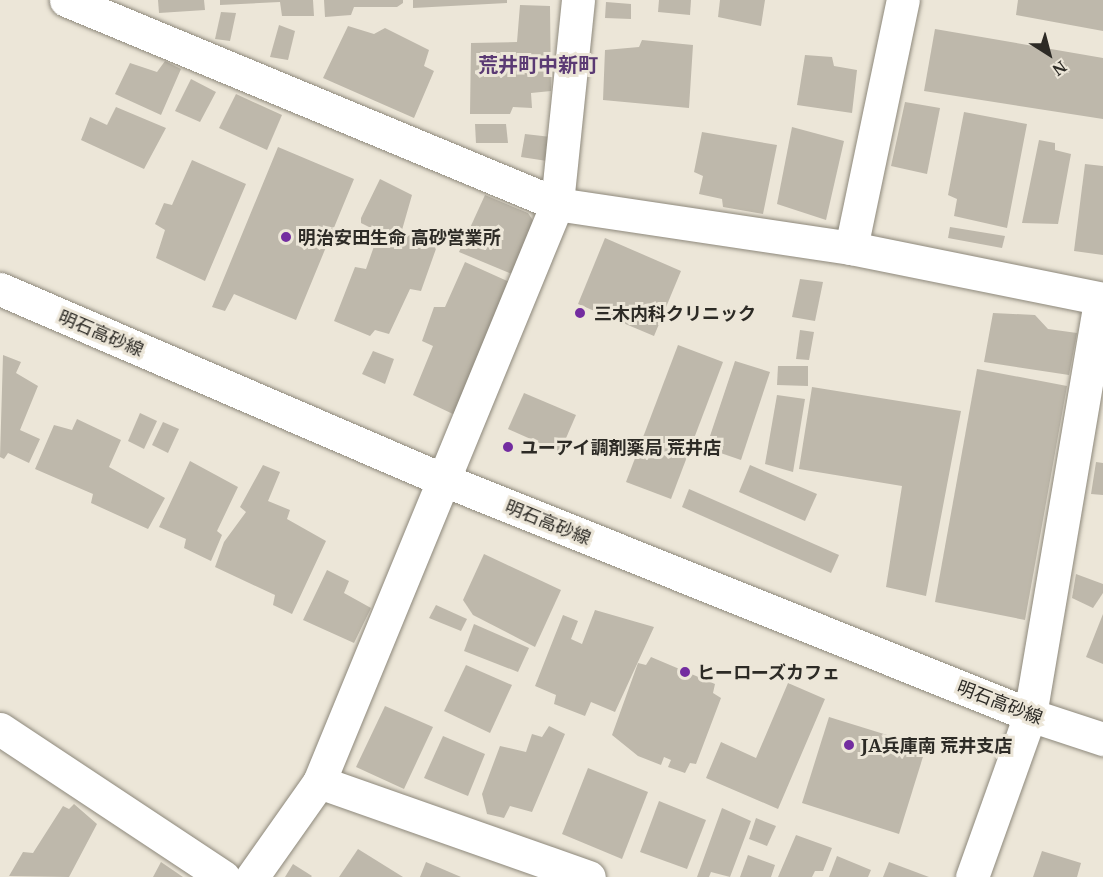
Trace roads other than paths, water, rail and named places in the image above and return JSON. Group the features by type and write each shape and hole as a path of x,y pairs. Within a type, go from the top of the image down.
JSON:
{"street":[{"path":"66,0 557,204 850,248 1102,299 1030,715 972,877"},
{"path":"252,877 318,782 557,204 578,0"},
{"path":"850,248 903,0"},
{"name":"明石高砂線","path":"0,289 444,480 1030,715 1103,739"},
{"path":"0,729 224,877"},
{"path":"318,782 589,877"}],"place":[{"name":"明治安田生命 高砂営業所","path":"286,237"},
{"name":"三木内科クリニック","path":"580,313"},
{"name":"ユーアイ調剤薬局 荒井店","path":"508,447"},
{"name":"ヒーローズカフェ","path":"685,672"},
{"name":"JA兵庫南 荒井支店","path":"849,745"}],"district":[{"name":"荒井町中新町","path":"538,64"}]}
